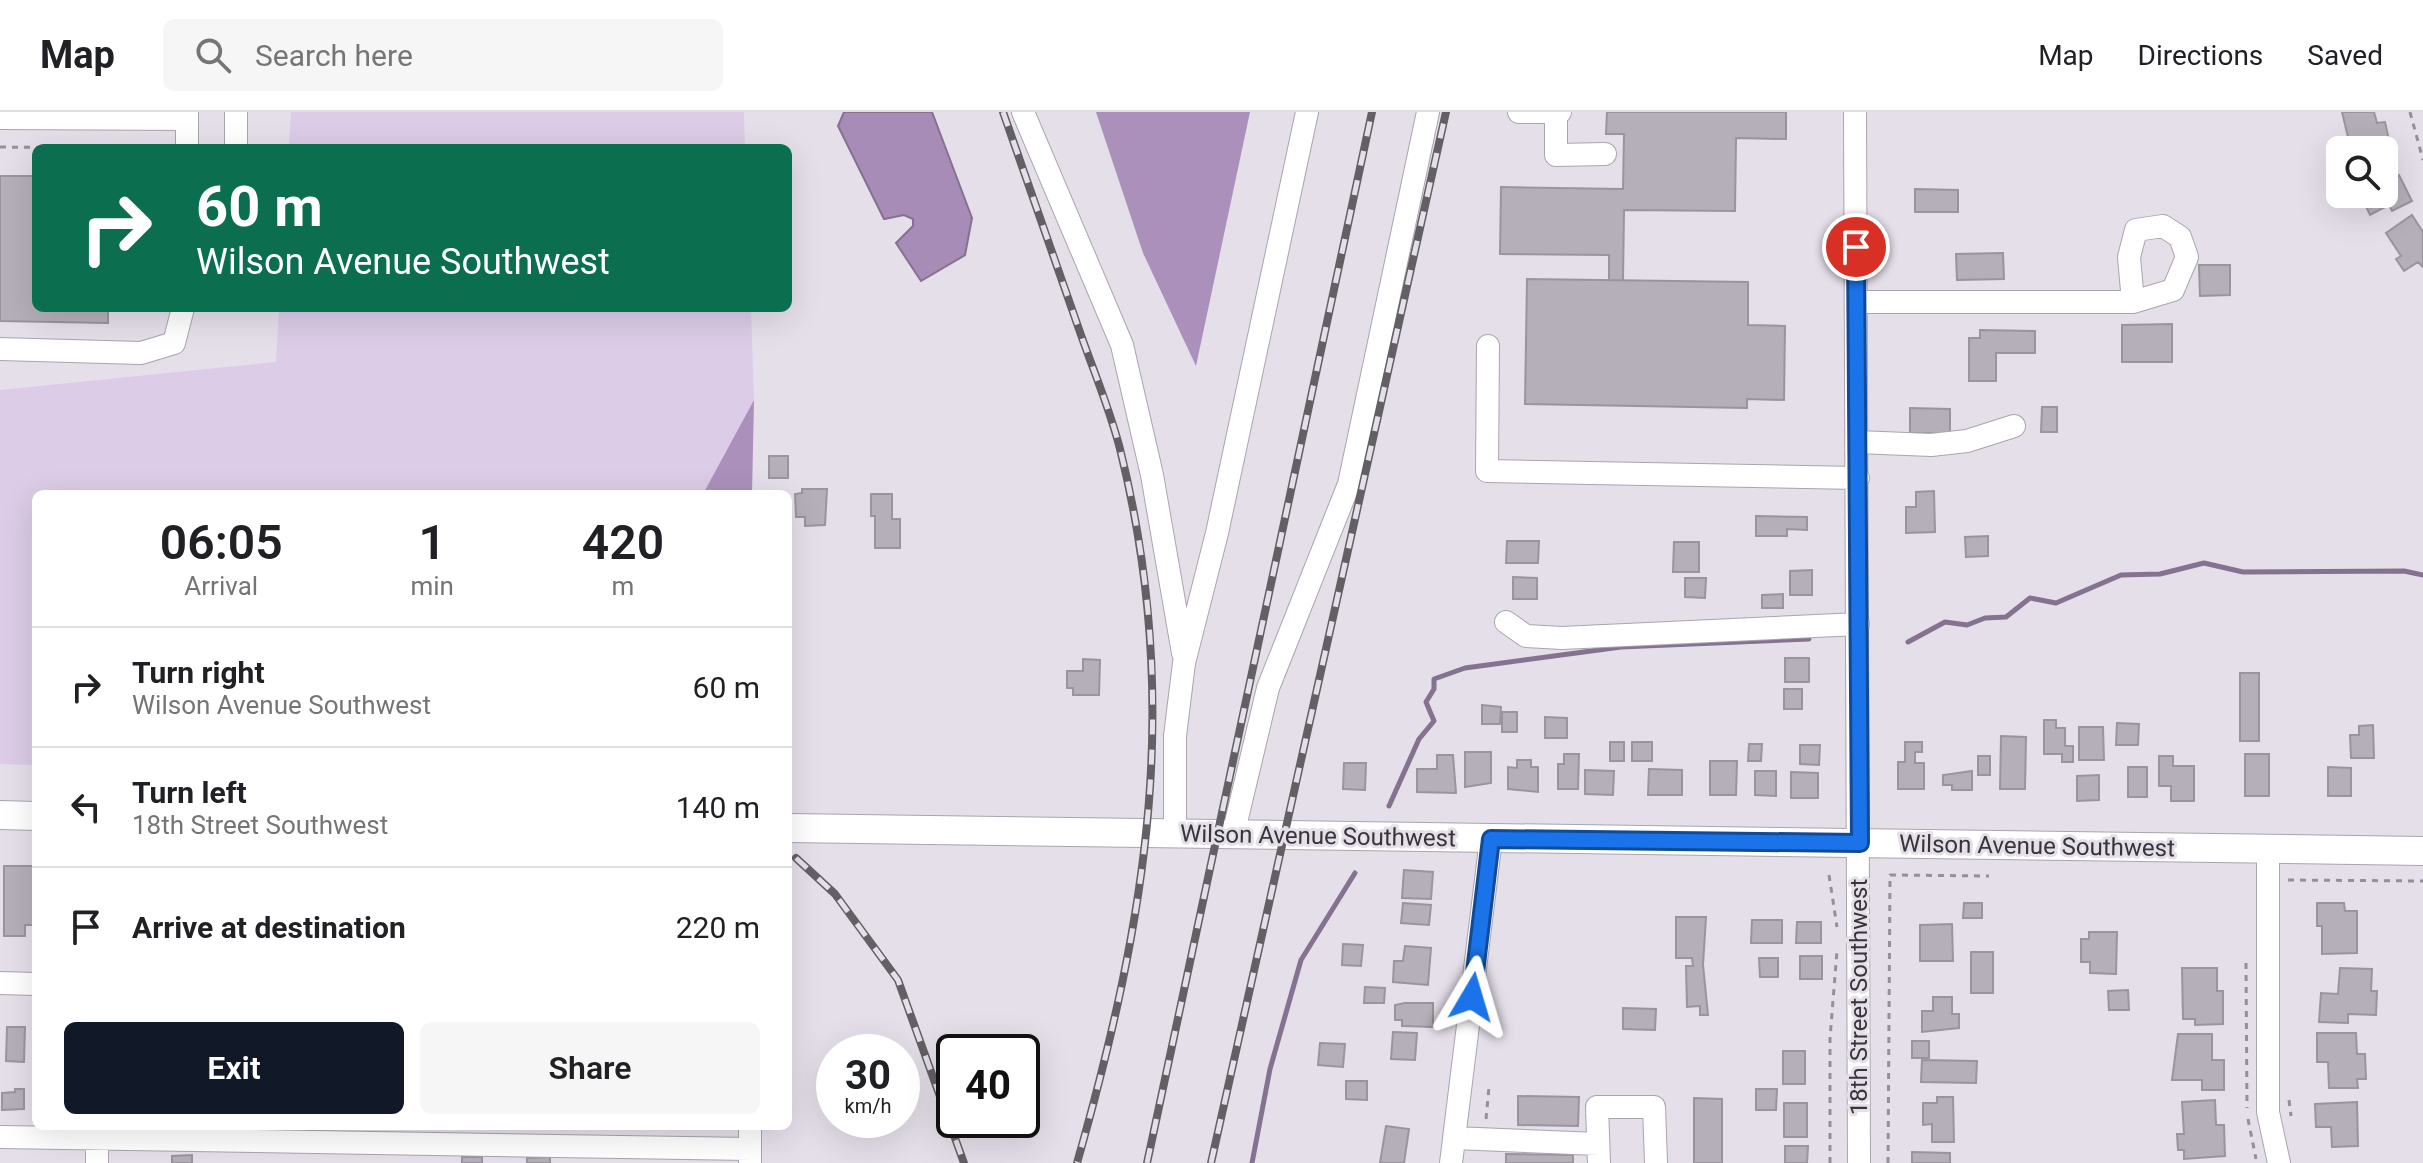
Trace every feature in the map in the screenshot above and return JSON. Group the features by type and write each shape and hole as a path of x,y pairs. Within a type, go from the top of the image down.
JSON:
{"main road":[{"path":"0,815 32,816"},
{"name":"Wilson Avenue Southwest","path":"792,828 2423,851"}],"street":[{"path":"236,112 236,144"},
{"path":"1023,112 1122,345 1152,475 1184,663"},
{"path":"1175,835 1175,736 1184,663 1217,533 1307,112"},
{"path":"1233,835 1268,688 1349,484 1428,112"},
{"path":"1519,112 1557,113 1556,155 1605,154"},
{"name":"18th Street Southwest","path":"1855,112 1859,1163"},
{"path":"0,118 187,116 187,144"},
{"path":"1857,302 2133,302"},
{"path":"0,349 141,353 174,343 182,312"},
{"path":"1488,346 1487,471 1858,478"},
{"path":"1857,442 1931,445 1967,441 2014,426"},
{"path":"1506,622 1526,636 1562,638 1858,624"},
{"path":"1451,1163 1491,839"},
{"path":"2268,849 2268,1112 2279,1163"},
{"path":"0,983 32,984"},
{"path":"1454,1138 1598,1153 1597,1107 1654,1107 1656,1163"},
{"path":"0,1137 97,1132 750,1156 750,1130"},
{"path":"97,1132 97,1163"}],"path":[{"path":"2410,112 2423,160"},
{"path":"0,147 32,147"},
{"path":"1829,875 1837,931"},
{"path":"1888,1163 1890,875 1989,876"},
{"path":"2288,880 2423,881"},
{"path":"1830,1163 1830,1038 1837,945"},
{"path":"2289,1097 2292,1123"}],"shaded area":[{"path":"291,112 744,112 745,144 289,144"},
{"path":"844,112 932,112 972,218 965,255 921,281 896,243 913,226 913,219 904,215 884,219 838,126"},
{"path":"1096,112 1250,112 1196,366 1143,253"},
{"path":"279,312 751,312 754,400 705,490 32,490 32,765 0,764 0,390 276,362"},
{"path":"754,400 752,490 705,490"}],"building":[{"path":"1607,112 1786,112 1786,139 1736,138 1735,211 1624,210 1623,281 1609,281 1609,255 1500,254 1501,187 1623,189 1624,134 1606,134"},
{"path":"2342,112 2374,112 2377,123 2385,122 2388,136 2348,136"},
{"path":"2398,175 2399,175 2412,201 2398,208"},
{"path":"0,176 32,176 32,312 108,312 108,323 0,321"},
{"path":"1915,189 1958,190 1958,212 1915,212"},
{"path":"2367,208 2383,208 2370,215"},
{"path":"2412,215 2423,232 2423,267 2418,262 2404,271 2396,259 2401,256 2386,233"},
{"path":"2003,253 2004,279 1957,280 1956,254"},
{"path":"2199,265 2230,265 2230,295 2200,296"},
{"path":"1527,279 1748,282 1748,325 1785,326 1784,400 1747,399 1747,408 1525,404"},
{"path":"2172,324 2172,362 2122,362 2122,325"},
{"path":"1980,330 2035,331 2035,353 1996,353 1996,381 1969,381 1969,338 1980,338"},
{"path":"2042,407 2057,407 2057,432 2041,432"},
{"path":"1910,408 1950,409 1950,434 1910,433"},
{"path":"769,456 788,456 788,478 769,478"},
{"path":"802,489 827,489 825,525 805,526 805,517 796,517 795,494 802,493"},
{"path":"1934,491 1935,532 1906,533 1906,507 1916,507 1916,492"},
{"path":"871,494 892,494 892,519 900,519 900,548 875,548"},
{"path":"1756,516 1807,517 1807,530 1787,529 1787,536 1756,536"},
{"path":"1988,536 1988,556 1966,557 1965,537"},
{"path":"1507,541 1539,541 1538,563 1506,563"},
{"path":"1674,542 1699,542 1699,572 1673,572"},
{"path":"1812,570 1812,595 1790,595 1790,571"},
{"path":"1513,577 1537,578 1537,599 1513,599"},
{"path":"1685,578 1706,578 1705,598 1685,597"},
{"path":"1783,594 1783,608 1762,608 1762,595"},
{"path":"1785,658 1809,658 1809,682 1785,682"},
{"path":"1083,659 1100,660 1099,695 1073,695 1073,688 1067,688 1067,671 1083,671"},
{"path":"2240,673 2259,673 2259,741 2240,741"},
{"path":"1784,689 1802,689 1802,709 1784,709"},
{"path":"1482,705 1501,707 1500,724 1482,724"},
{"path":"1502,712 1517,712 1517,732 1502,732"},
{"path":"1545,717 1567,718 1567,738 1545,738"},
{"path":"2044,720 2056,720 2056,728 2065,728 2065,746 2073,746 2073,762 2062,762 2062,754 2044,754"},
{"path":"2117,723 2139,724 2138,745 2116,745"},
{"path":"2373,725 2374,758 2351,758 2350,735 2359,735 2359,726"},
{"path":"2079,727 2103,727 2104,760 2079,760"},
{"path":"2001,736 2026,737 2025,789 2000,789"},
{"path":"1610,742 1624,742 1624,761 1610,761"},
{"path":"1632,742 1652,742 1652,761 1632,761"},
{"path":"1905,742 1922,742 1922,752 1915,752 1915,763 1924,763 1924,789 1898,789 1898,762 1905,762"},
{"path":"1749,744 1762,744 1761,761 1748,761"},
{"path":"1800,745 1820,745 1819,765 1800,764"},
{"path":"1465,752 1491,752 1491,783 1465,787"},
{"path":"1564,754 1579,754 1578,789 1558,789 1558,764 1564,764"},
{"path":"2245,754 2269,754 2269,796 2245,796"},
{"path":"1437,755 1453,755 1456,793 1417,792 1417,769 1437,769"},
{"path":"1978,756 1990,756 1990,775 1978,775"},
{"path":"2159,756 2173,756 2173,766 2194,766 2194,801 2171,801 2171,786 2159,786"},
{"path":"1517,760 1531,760 1531,767 1538,767 1538,792 1508,789 1508,767 1517,768"},
{"path":"1710,761 1737,761 1736,795 1710,795"},
{"path":"1344,763 1366,763 1365,790 1343,789"},
{"path":"2128,767 2147,767 2147,797 2128,797"},
{"path":"2328,767 2351,768 2351,796 2328,796"},
{"path":"1649,769 1682,770 1682,795 1648,795"},
{"path":"1585,770 1614,771 1613,795 1585,794"},
{"path":"1755,771 1776,771 1776,796 1755,795"},
{"path":"1972,771 1972,790 1952,790 1952,785 1943,785 1943,775"},
{"path":"1791,772 1818,773 1818,798 1791,798"},
{"path":"2099,775 2099,800 2077,801 2077,776"},
{"path":"4,866 32,866 32,925 25,925 25,936 4,936"},
{"path":"1404,870 1433,872 1431,899 1402,898"},
{"path":"1403,903 1431,905 1429,925 1401,923"},
{"path":"1964,903 1982,903 1982,918 1963,918"},
{"path":"2317,903 2344,903 2345,911 2357,911 2357,953 2322,954 2322,926 2317,926"},
{"path":"1676,917 1706,917 1703,965 1708,1015 1700,1015 1700,1006 1687,1007 1686,966 1693,966 1692,958 1676,958"},
{"path":"1752,920 1782,920 1782,943 1751,943"},
{"path":"1797,922 1821,922 1821,943 1796,943"},
{"path":"1952,924 1953,961 1920,961 1920,925"},
{"path":"2089,932 2117,932 2116,974 2090,973 2090,962 2081,962 2081,939 2089,939"},
{"path":"1343,944 1363,945 1361,966 1342,965"},
{"path":"1405,946 1431,948 1428,985 1393,982 1394,961 1403,961"},
{"path":"1971,952 1993,952 1993,993 1971,993"},
{"path":"1800,956 1822,956 1822,979 1800,979"},
{"path":"1759,958 1778,958 1778,977 1760,977"},
{"path":"2182,968 2217,968 2217,991 2223,991 2223,1024 2195,1025 2195,1019 2183,1019"},
{"path":"2340,968 2372,969 2371,991 2377,991 2376,1015 2348,1014 2348,1023 2319,1022 2321,993 2338,994"},
{"path":"1365,987 1385,988 1384,1003 1364,1003"},
{"path":"2128,990 2129,1010 2109,1010 2108,991"},
{"path":"1933,997 1952,997 1952,1014 1959,1014 1959,1028 1922,1032 1922,1011 1933,1011"},
{"path":"1433,1003 1433,1027 1402,1026 1402,1020 1395,1020 1395,1005"},
{"path":"1623,1008 1656,1009 1655,1030 1623,1029"},
{"path":"7,1027 25,1027 24,1062 6,1061"},
{"path":"1393,1032 1417,1033 1415,1060 1391,1059"},
{"path":"2317,1033 2356,1033 2357,1054 2365,1054 2366,1079 2357,1079 2358,1088 2329,1088 2328,1062 2317,1062"},
{"path":"2178,1034 2212,1034 2212,1060 2224,1060 2224,1090 2202,1090 2202,1080 2172,1080"},
{"path":"1912,1041 1929,1041 1929,1058 1912,1058"},
{"path":"1320,1043 1345,1044 1343,1067 1318,1065"},
{"path":"1783,1051 1805,1051 1805,1084 1783,1084"},
{"path":"1922,1060 1977,1061 1976,1083 1921,1082"},
{"path":"1346,1081 1367,1081 1367,1100 1346,1099"},
{"path":"15,1089 24,1089 24,1109 2,1110 2,1093 15,1092"},
{"path":"1756,1089 1777,1089 1776,1110 1756,1110"},
{"path":"1518,1096 1579,1097 1578,1126 1518,1125"},
{"path":"1937,1097 1953,1097 1954,1142 1932,1142 1932,1124 1923,1125 1923,1103 1937,1103"},
{"path":"1694,1098 1722,1099 1722,1163 1694,1163"},
{"path":"2215,1100 2216,1125 2224,1125 2225,1156 2184,1159 2184,1150 2178,1150 2177,1134 2184,1134 2182,1102"},
{"path":"2357,1102 2358,1146 2332,1147 2331,1127 2316,1127 2315,1104"},
{"path":"1784,1103 1807,1103 1807,1137 1784,1137"},
{"path":"1386,1126 1409,1129 1404,1163 1380,1163"},
{"path":"1785,1146 1808,1146 1807,1163 1785,1163"},
{"path":"1912,1152 1950,1153 1950,1163 1912,1163"},
{"path":"1506,1154 1573,1155 1573,1163 1506,1163"},
{"path":"192,1155 192,1163 172,1163 172,1156"},
{"path":"462,1157 482,1157 482,1163 462,1163"},
{"path":"550,1157 550,1163 527,1163 527,1158"}],"waterway":[{"path":"1908,642 1945,622 1967,625 1985,618 2006,617 2030,598 2056,603 2121,575 2160,574 2204,563 2243,572 2404,571 2423,575"},
{"path":"1389,806 1419,739 1434,721 1426,702 1434,689 1434,679 1465,668 1621,647 1809,639"},
{"path":"1252,1163 1270,1069 1301,960 1355,873"}],"railway":[{"path":"1003,112 1116,434 1139,542 1150,633 1153,721 1148,809 1138,896 1102,1072 1077,1163"},
{"path":"1147,1163 1372,112"},
{"path":"1211,1163 1446,112"},
{"path":"796,858 835,894 898,980 964,1163"}],"route":[{"path":"1472,997 1491,839 1860,843 1856,247"}]}
